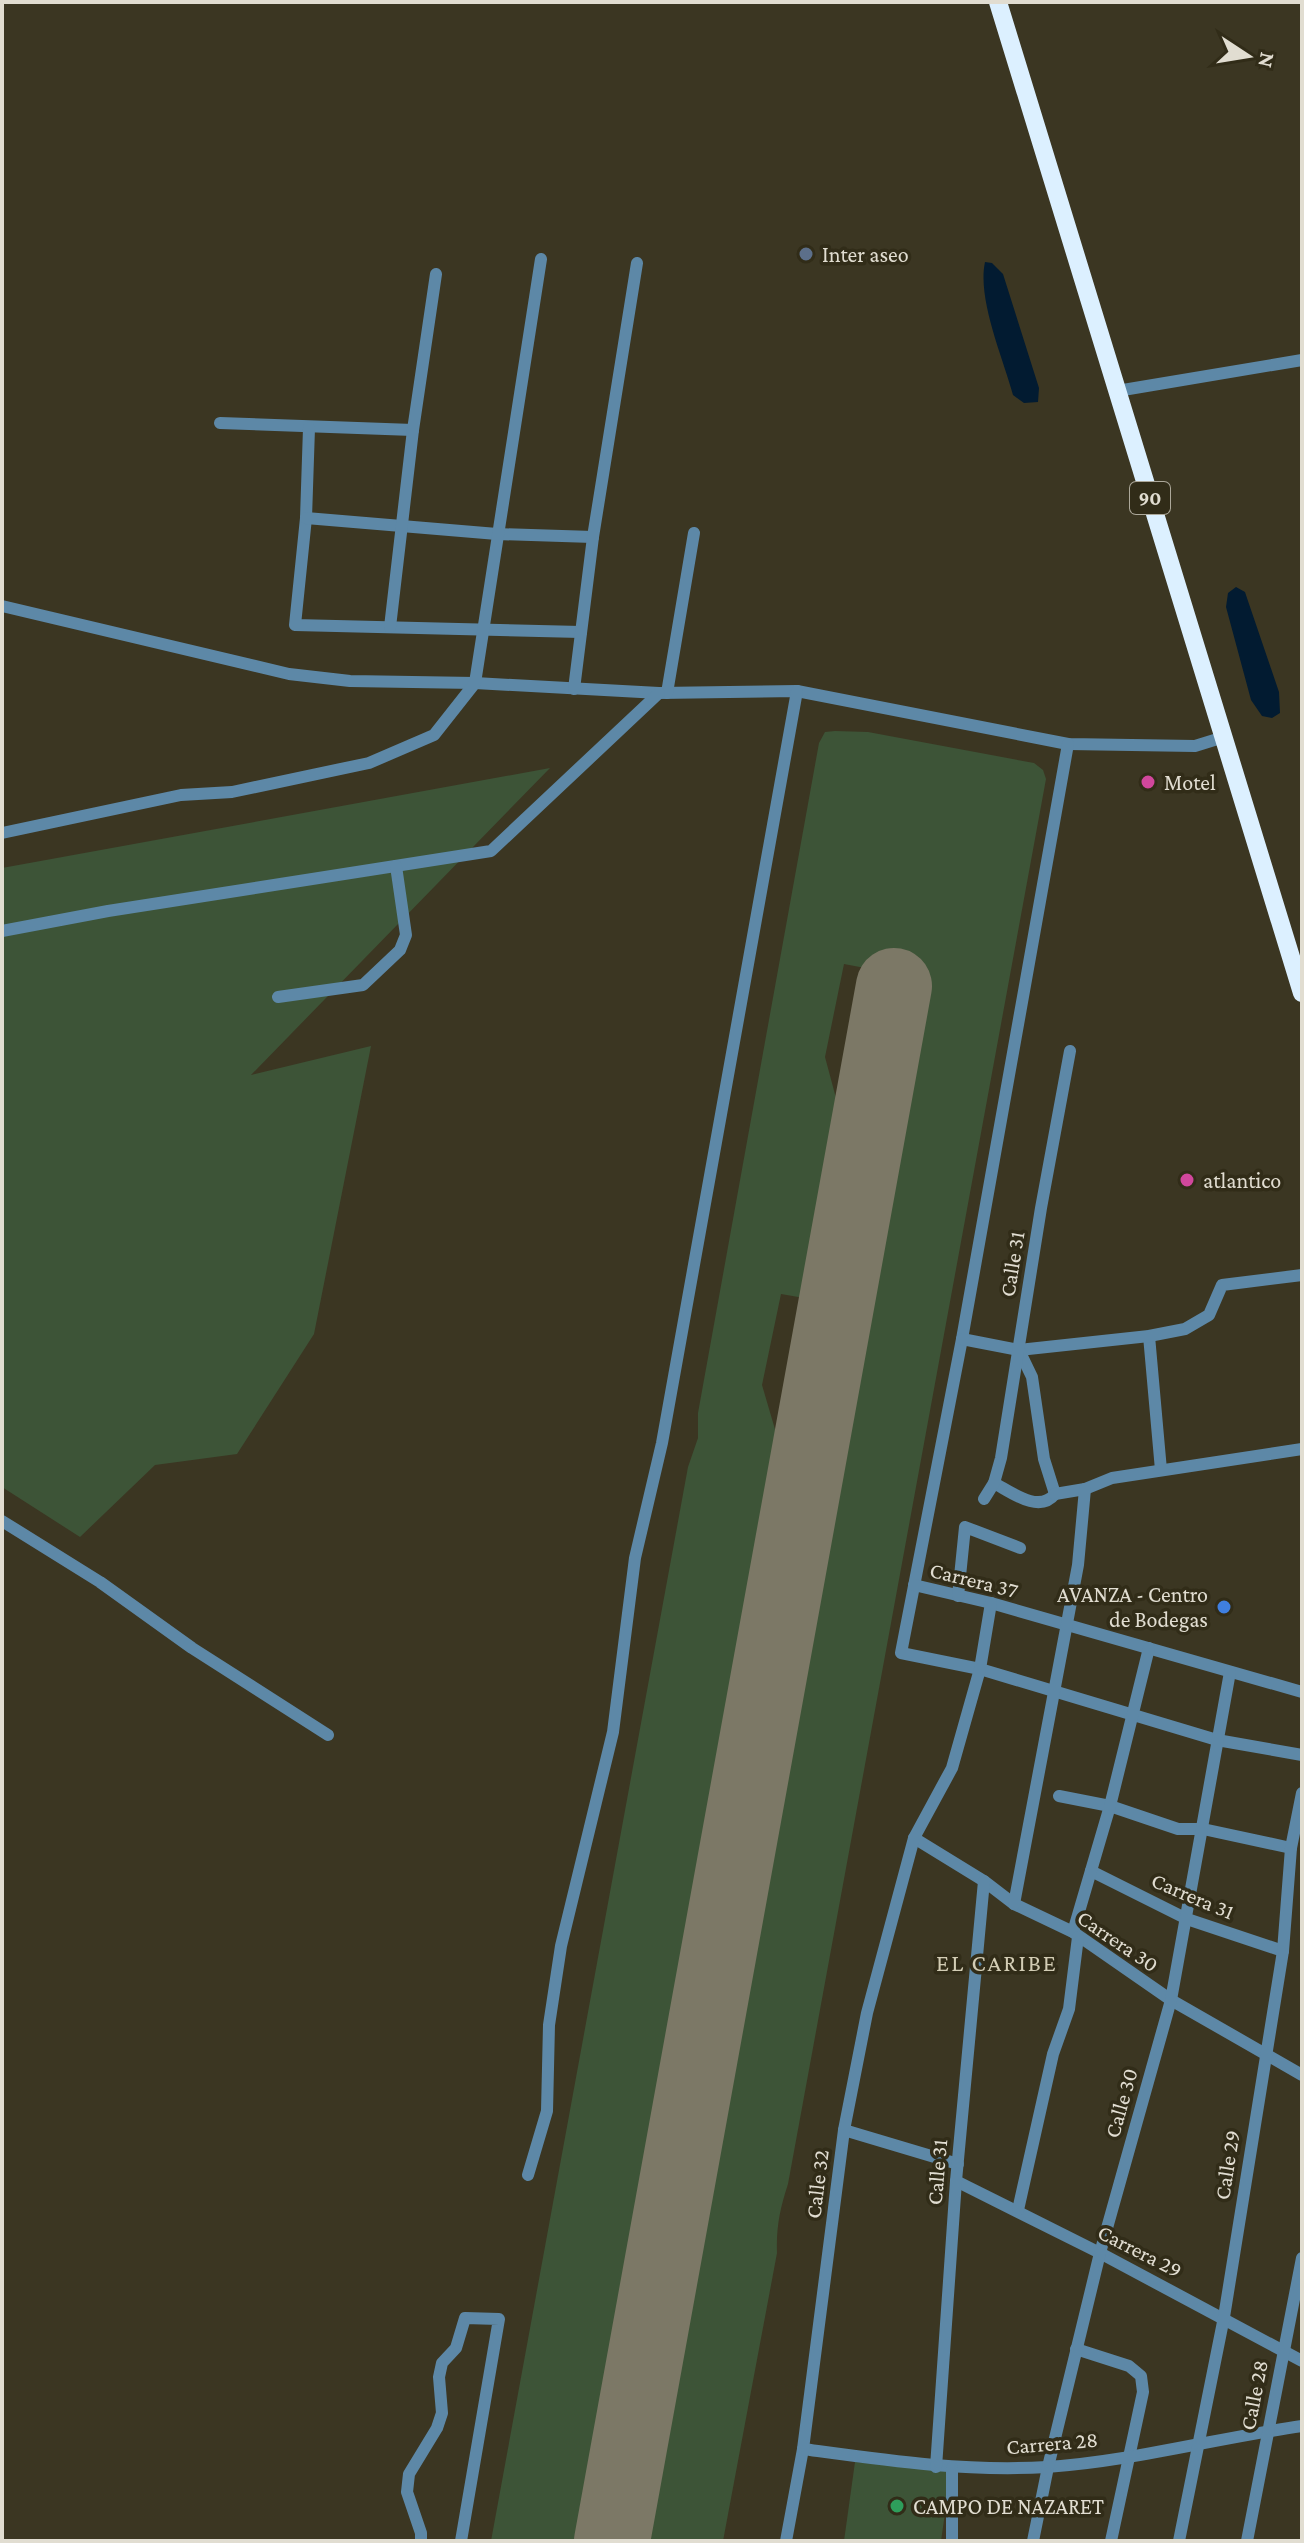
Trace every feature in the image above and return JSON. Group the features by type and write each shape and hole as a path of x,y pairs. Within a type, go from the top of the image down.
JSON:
{"highway":[{"name":"90","path":"998,2 1302,993"}],"street":[{"path":"2,833 181,795 232,792 369,763 434,735 475,683 541,259"},
{"path":"574,689 593,537 637,263"},
{"path":"390,627 413,430 436,274"},
{"path":"1117,391 1302,360"},
{"path":"220,423 413,430"},
{"path":"309,428 306,518 295,625 581,632"},
{"path":"306,518 497,534 593,537"},
{"path":"2,931 108,911 491,851 663,693 694,533"},
{"path":"2,606 289,674 350,681 475,683 663,693 797,691 1068,744 1195,746 1224,737"},
{"path":"528,2175 547,2111 549,2025 561,1946 613,1732 635,1558 662,1443 797,691"},
{"path":"1068,744 962,1339 901,1653 980,1669 1217,1740 1302,1755"},
{"path":"278,997 363,985 400,950 406,935 396,866"},
{"name":"Calle 31","path":"984,1499 994,1483 1070,1051"},
{"path":"962,1339 1019,1350 1149,1336 1185,1329 1209,1315 1222,1285 1302,1275"},
{"path":"1149,1336 1161,1470"},
{"path":"1019,1350 1032,1377 1044,1459 1055,1494"},
{"path":"994,1483 1031,1502 1043,1503 1050,1501 1055,1494 1085,1489 1112,1478 1302,1449"},
{"path":"1014,1904 1078,1565 1085,1489"},
{"path":"2,1521 100,1582 192,1648 328,1735"},
{"path":"958,1596 965,1527 1020,1548"},
{"name":"Carrera 37","path":"914,1585 991,1603 1302,1692"},
{"name":"Calle 32","path":"786,2541 803,2449 844,2130 867,2013 914,1838 952,1768 980,1669 991,1603"},
{"path":"1018,2210 1053,2054 1069,2009 1075,1935 1149,1648"},
{"name":"Calle 30","path":"1033,2541 1100,2253 1171,2000 1230,1672"},
{"name":"Calle 29","path":"1179,2541 1224,2317 1283,1951 1291,1848 1302,1793"},
{"path":"1059,1796 1110,1806 1178,1829 1203,1829 1291,1848"},
{"name":"Carrera 30","path":"914,1838 984,1881 1014,1904 1075,1935 1171,2000 1302,2075"},
{"name":"Carrera 31","path":"1091,1871 1187,1919 1283,1951"},
{"name":"Calle 31","path":"936,2467 956,2181 984,1881"},
{"path":"844,2130 958,2164"},
{"name":"Carrera 29","path":"956,2181 1224,2317 1302,2361"},
{"name":"Calle 28","path":"1247,2541 1302,2258"},
{"path":"421,2541 407,2492 409,2474 437,2428 442,2413 439,2377 442,2363 456,2348 465,2318 499,2319 461,2541"},
{"path":"1076,2349 1129,2366 1141,2376 1143,2392 1111,2541"},
{"name":"Carrera 28","path":"803,2449 936,2467 1048,2467 1302,2426"},
{"path":"952,2468 952,2541"}],"green space":[{"path":"825,732 868,732 1034,763 1043,770 1046,779 788,2184 779,2218 777,2253 723,2541 639,2541 923,979 844,964 825,1057 844,1128 810,1299 781,1294 762,1385 784,1460 588,2541 491,2541 688,1467 698,1438 698,1413 819,743"},
{"path":"550,768 251,1075 371,1046 314,1334 237,1454 155,1465 80,1537 2,1487 2,868"},
{"name":"CAMPO DE NAZARET","path":"855,2462 951,2471 941,2541 844,2541"}],"water":[{"path":"985,262 992,263 1003,274 1039,388 1038,402 1024,403 1013,395 988,311 983,277"},
{"path":"1236,587 1245,592 1279,692 1280,713 1272,718 1262,716 1251,700 1226,607 1228,593"}],"runway":[{"path":"612,2541 894,986"}],"place":[{"name":"Inter aseo","path":"806,254"},
{"name":"Motel","path":"1148,782"},
{"name":"atlantico","path":"1187,1180"},
{"name":"AVANZA - Centro de Bodegas","path":"1224,1607"},
{"name":"CAMPO DE NAZARET","path":"897,2506"}],"district":[{"name":"EL CARIBE","path":"997,1962"}]}
